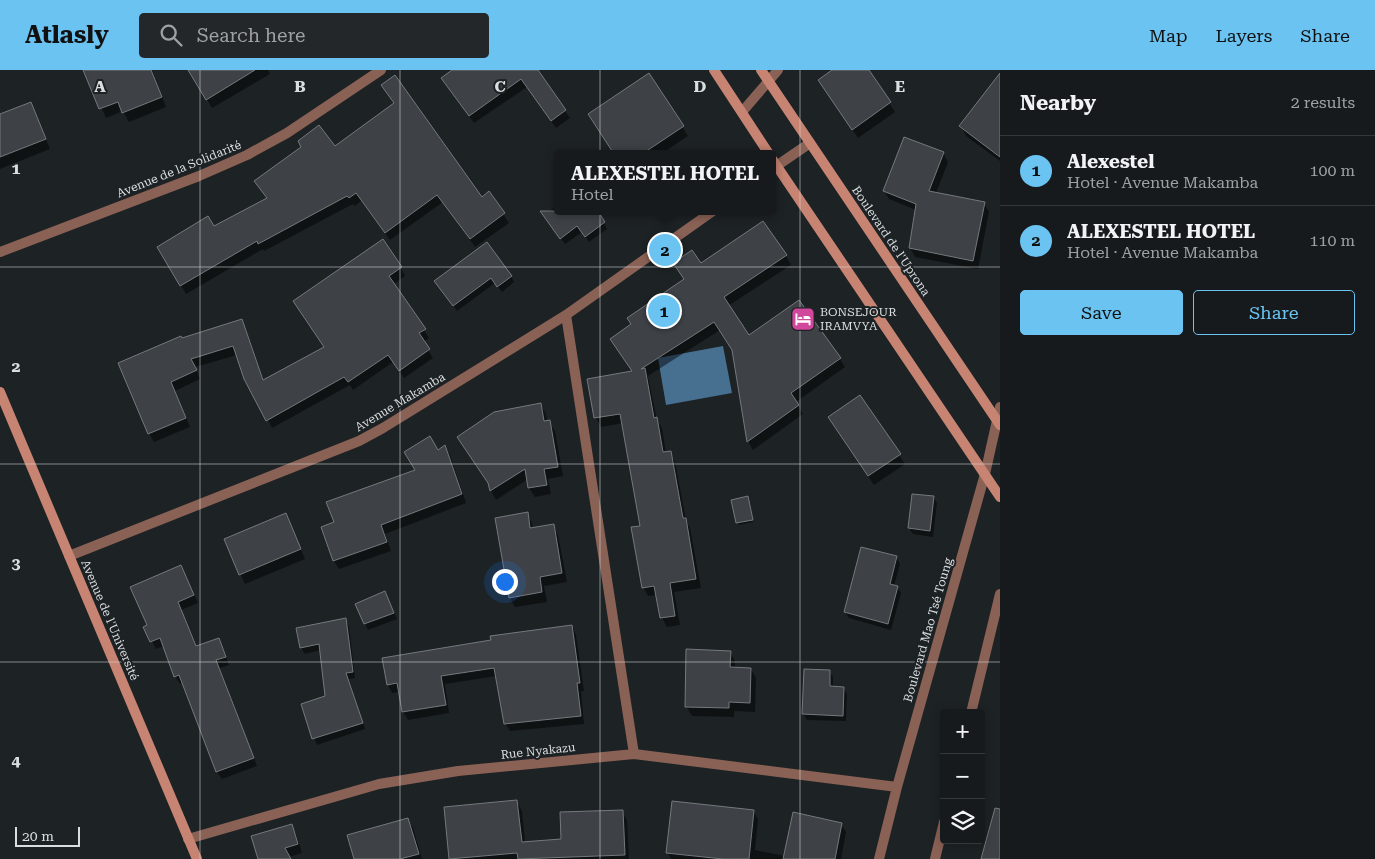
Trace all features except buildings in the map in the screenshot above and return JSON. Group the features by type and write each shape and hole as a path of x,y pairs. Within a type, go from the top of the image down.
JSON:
{"street":[{"name":"Avenue de la Solidarité","path":"0,252 199,176 247,155 287,133 381,70"},
{"path":"714,70 766,150"},
{"name":"Boulevard de l'Uprona","path":"761,70 998,422"},
{"path":"742,112 778,70"},
{"path":"776,164 810,143"},
{"path":"776,168 1000,496"},
{"name":"Avenue Makamba","path":"69,556 359,441 566,315 707,215"},
{"path":"566,315 634,754"},
{"name":"Avenue de l'Université","path":"0,392 196,859"},
{"name":"Boulevard Mao Tsé Toung","path":"879,859 897,787 985,474 1000,406"},
{"path":"972,709 1000,594"},
{"name":"Rue Nyakazu","path":"188,839 379,784 458,771 634,754 897,787"},
{"path":"935,859 940,838"}],"water":[{"path":"723,346 732,393 666,405 658,358"}],"place":[{"name":"ALEXESTEL HOTEL","path":"665,250"},
{"name":"Alexestel","path":"664,311"},
{"name":"BONSEJOUR IRAMVYA","path":"803,319"}]}
